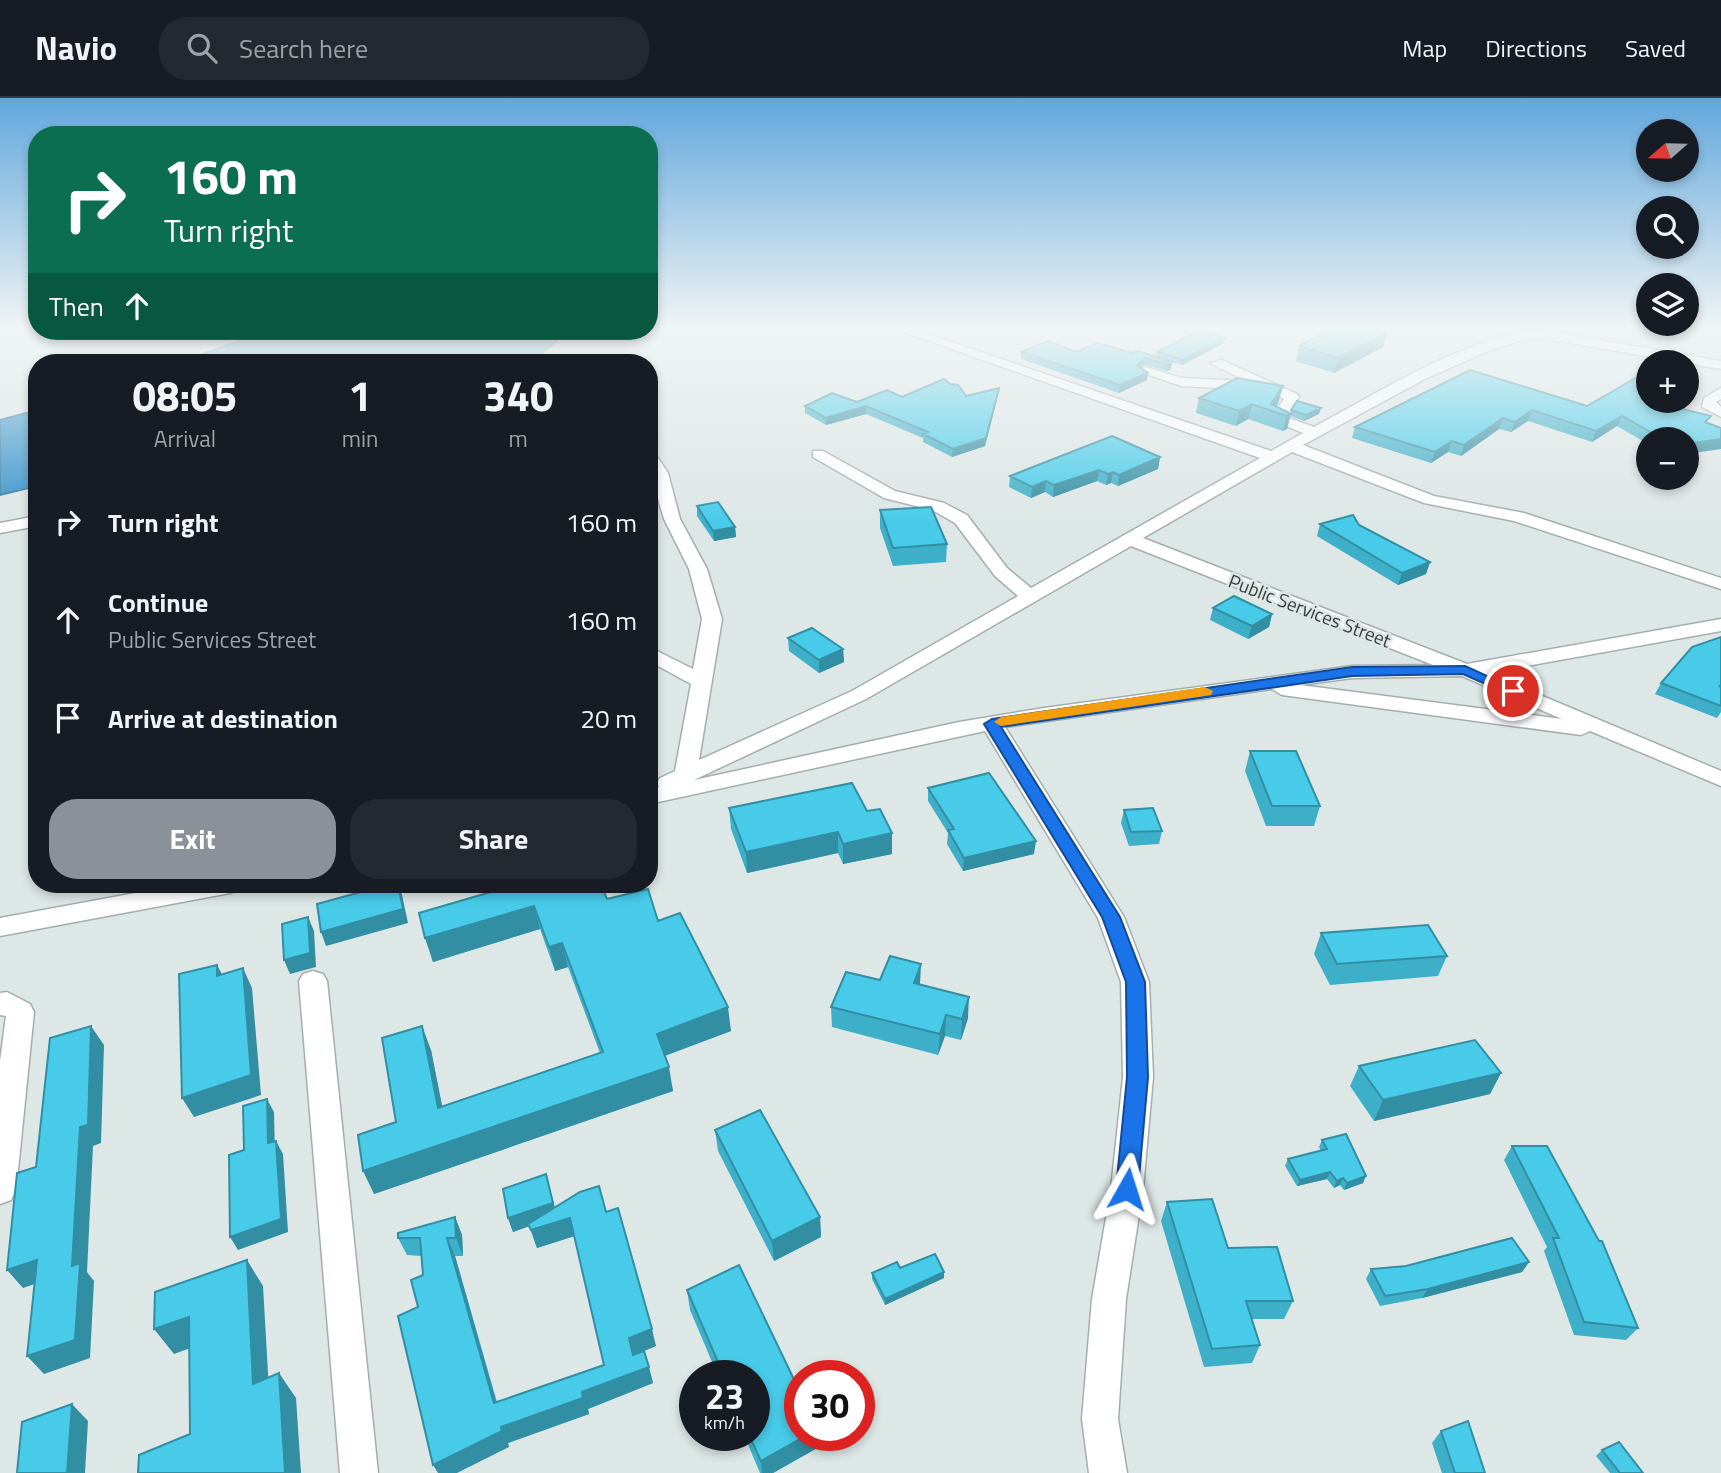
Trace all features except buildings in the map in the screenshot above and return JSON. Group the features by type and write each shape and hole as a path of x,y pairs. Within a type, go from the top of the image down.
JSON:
{"street":[{"path":"1087,393 1273,457"},
{"path":"1284,393 1293,397 1277,419 1316,432"},
{"path":"658,787 859,695 1291,446 1390,393"},
{"path":"1719,393 1709,401 1709,407 1721,413"},
{"path":"1291,446 1430,500 1518,517 1721,584"},
{"path":"818,454 890,495 938,506 961,519 1001,572 1029,596"},
{"path":"658,470 672,519 698,569 712,619 685,776"},
{"path":"0,528 28,523"},
{"name":"Public Services Street","path":"1132,540 1465,670 1609,732 1714,771"},
{"path":"658,795 992,724 1352,672 1465,670 1721,625"},
{"path":"658,658 701,681"},
{"path":"1251,685 1609,732"},
{"path":"992,724 1111,917 1135,982 1138,1077 1127,1189 1109,1298 1100,1419 1108,1473"},
{"path":"0,927 182,893"},
{"path":"313,981 359,1473"},
{"path":"0,1004 7,1003 20,1012 0,1189"}],"water":[{"path":"28,412 28,488 0,495 0,420"}],"slow traffic":[{"path":"1001,722 1205,691"}],"route":[{"path":"1127,1189 1138,1077 1135,982 1111,917 992,724 1044,714 1352,672 1465,670 1513,691"}]}
